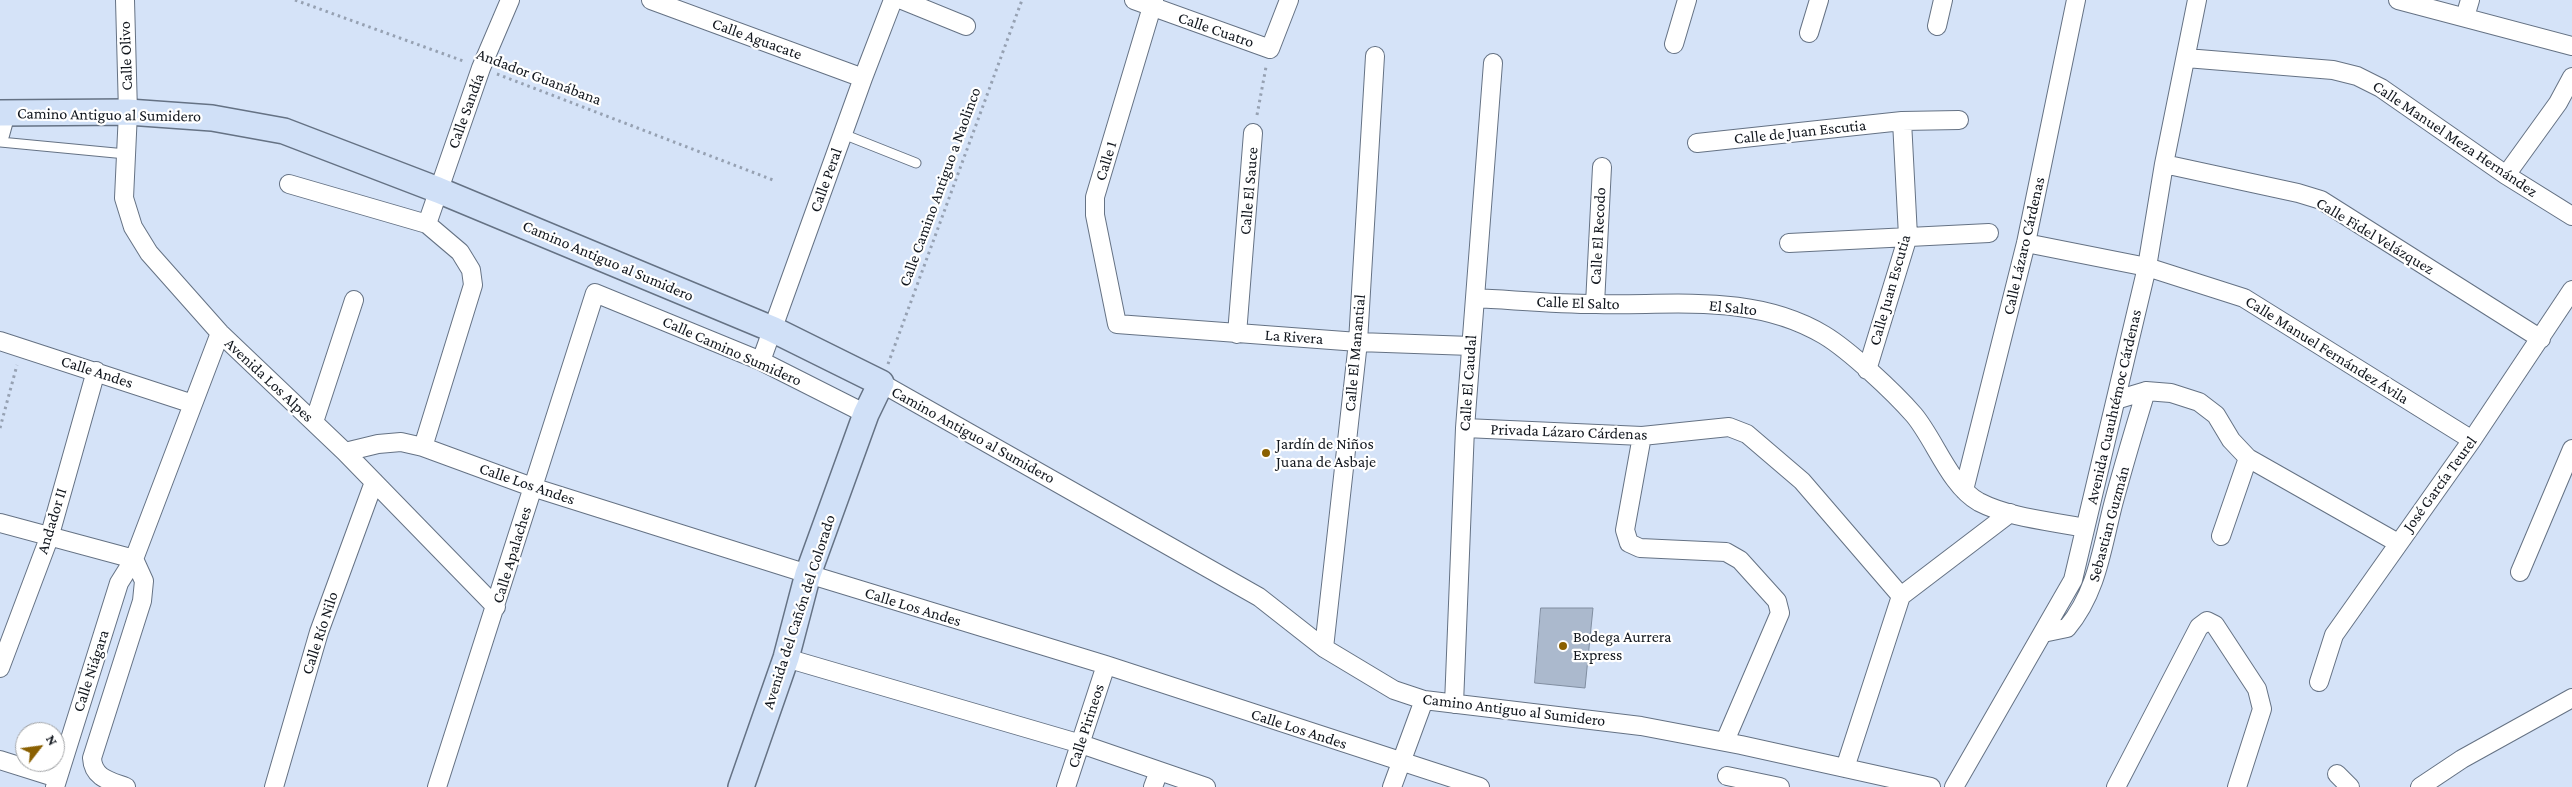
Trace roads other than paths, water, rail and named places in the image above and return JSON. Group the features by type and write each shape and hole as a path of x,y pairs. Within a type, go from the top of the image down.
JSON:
{"main road":[{"name":"Camino Antiguo al Sumidero","path":"2,120 128,112 212,118 284,131 438,190 772,330 880,383"},
{"name":"Avenida del Cañón del Colorado","path":"741,787 786,658 808,574 866,414 880,383"}],"street":[{"name":"Calle Olivo","path":"124,0 128,112"},
{"name":"Calle Sandía","path":"426,224 481,68 510,0"},
{"name":"Calle Aguacate","path":"651,0 863,78"},
{"name":"Calle Peral","path":"761,362 893,0"},
{"path":"902,0 966,26"},
{"name":"Calle Cuatro","path":"1134,0 1153,4 1270,49 1289,0"},
{"path":"1674,44 1687,0"},
{"path":"1809,34 1819,0"},
{"path":"1937,26 1943,0"},
{"name":"Calle Lázaro Cárdenas","path":"1964,490 2026,243 2076,0"},
{"name":"Avenida Cuauhtémoc Cárdenas","path":"1954,787 2073,580 2147,267 2164,164 2197,0"},
{"path":"2398,0 2468,8 2572,46"},
{"name":"Calle 1","path":"1117,324 1095,215 1095,197 1153,4"},
{"name":"Calle El Manantial","path":"1324,648 1358,342 1375,56"},
{"name":"Calle Manuel Meza Hernández","path":"2186,58 2333,70 2357,76 2381,88 2506,175 2572,216"},
{"name":"Calle El Caudal","path":"1454,704 1465,428 1493,63"},
{"path":"2506,175 2558,103 2572,77"},
{"name":"Avenida Los Alpes","path":"128,112 124,198 133,227 149,253 220,333 345,452 496,607"},
{"name":"Calle de Juan Escutia","path":"1697,143 1902,121 1959,120"},
{"name":"Calle Juan Escutia","path":"1867,370 1908,236 1902,121"},
{"name":"Calle El Sauce","path":"1237,334 1253,133"},
{"name":"Calle Fidel Velázquez","path":"2164,164 2298,193 2321,200 2540,339"},
{"name":"Calle El Recodo","path":"1595,304 1602,167"},
{"path":"289,184 426,224 454,244 471,270 473,285 423,447"},
{"path":"1789,243 1989,233"},
{"name":"Calle Manuel Fernández Ávila","path":"2026,243 2147,267 2244,298 2472,440"},
{"name":"José García Teurel","path":"2319,682 2334,636 2472,440 2572,290"},
{"name":"Calle Camino Sumidero","path":"595,293 761,362 866,414"},
{"name":"Calle Apalaches","path":"437,787 595,293"},
{"name":"Calle El Salto","path":"1475,298 1595,304 1682,304"},
{"path":"314,422 354,300"},
{"name":"El Salto","path":"1682,304 1736,305 1784,315 1825,335 1867,370 1914,415 1964,490"},
{"name":"La Rivera","path":"1117,324 1358,342 1471,346"},
{"name":"Calle Niágara","path":"56,783 119,583 134,559 220,333"},
{"name":"Calle Andes","path":"0,341 193,404"},
{"name":"Andador II","path":"0,668 49,538 96,371"},
{"name":"Camino Antiguo al Sumidero","path":"880,383 1259,597 1324,648 1394,690 1424,700 1641,726 1725,742 1931,787"},
{"path":"2116,400 2146,391 2171,393 2199,402 2216,415 2231,440 2248,458 2398,543"},
{"name":"Sebastian Guzmán","path":"2043,633 2067,628 2090,593 2102,559 2114,502 2146,391"},
{"name":"Privada Lázaro Cárdenas","path":"1465,428 1642,436 1729,427 1747,434 1802,481 1900,596"},
{"path":"1642,436 1625,530 1629,543 1640,548 1726,552 1740,560 1778,601 1780,613 1725,742"},
{"name":"Calle Los Andes","path":"345,452 386,443 401,442 423,447 532,487 1106,665 1400,763 1480,787"},
{"path":"2520,572 2572,449"},
{"path":"2221,536 2248,458"},
{"name":"Calle Río Nilo","path":"274,787 319,632 374,482"},
{"path":"1964,490 1979,502 2010,513 2085,528"},
{"path":"1845,768 1900,596 2010,513"},
{"path":"0,523 49,538 134,559"},
{"name":"Calle Niágara","path":"126,787 102,778 92,766 92,758 142,601 144,581 134,559"},
{"path":"2116,787 2199,627 2207,621 2215,625 2257,689 2262,709 2237,787"},
{"path":"786,658 1081,744 1156,779 1206,787"},
{"name":"Calle Pirineos","path":"1066,787 1106,665"},
{"path":"2420,787 2462,759 2572,698"},
{"path":"1392,787 1424,700"},
{"path":"0,760 56,783"},
{"path":"2337,774 2350,787"},
{"path":"1726,776 1780,787"}],"lane":[{"path":"843,134 916,162"},
{"path":"0,142 126,154"}],"place":[{"name":"Jardín de Niños Juana de Asbaje","path":"1266,453"},
{"name":"Bodega Aurrera Express","path":"1563,646"}]}
